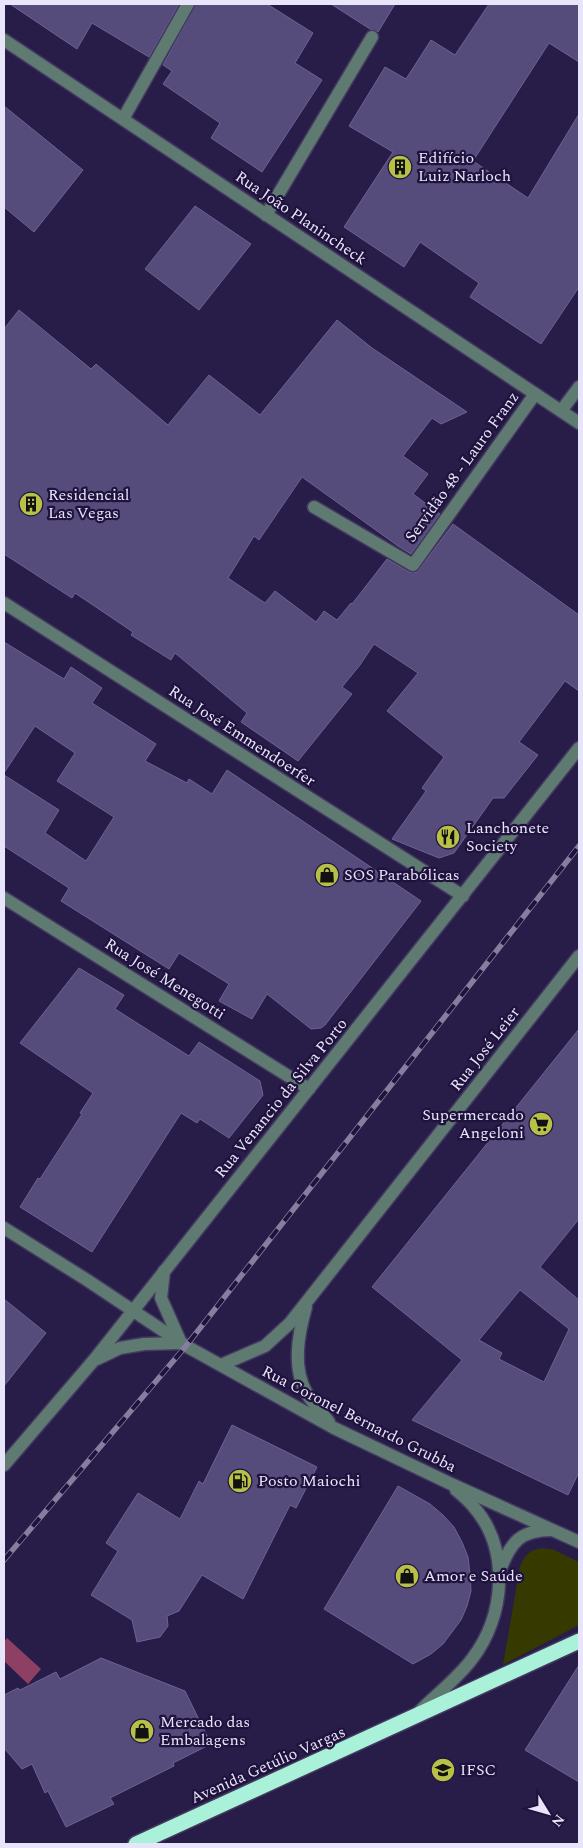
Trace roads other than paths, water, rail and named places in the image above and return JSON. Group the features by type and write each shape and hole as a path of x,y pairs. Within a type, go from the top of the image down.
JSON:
{"highway":[{"name":"Avenida Getúlio Vargas","path":"136,1844 579,1641"}],"street":[{"path":"123,120 188,4"},
{"path":"266,215 372,37"},
{"name":"Rua João Planincheck","path":"4,40 579,423"},
{"path":"561,411 579,387"},
{"name":"Servidão 48 - Lauro Franz","path":"314,507 413,565 535,394"},
{"name":"Rua José Emmendoerfer","path":"4,603 463,896"},
{"name":"Rua Venancio da Silva Porto","path":"4,1465 94,1360 579,748"},
{"name":"Rua José Menegotti","path":"4,898 309,1088"},
{"name":"Rua José Leier","path":"221,1365 265,1346 290,1323 579,956"},
{"name":"Rua Coronel Bernardo Grubba","path":"4,1228 181,1343 334,1428 579,1542"},
{"path":"94,1360 120,1348 144,1344 181,1343 161,1298 164,1271"},
{"name":"Rua José Leier","path":"306,1303 300,1328 298,1366 307,1394 334,1428"},
{"name":"Avenida Getúlio Vargas","path":"415,1717 471,1661 483,1643 493,1622 498,1600 500,1570 497,1551 490,1533 482,1517 473,1506 449,1483"},
{"path":"500,1570 508,1550 517,1539 540,1530 555,1530"}],"railway":[{"path":"4,1560 186,1346 579,846"}],"place":[{"name":"Edifício Luiz Narloch","path":"400,167"},
{"name":"Residencial Las Vegas","path":"31,504"},
{"name":"Lanchonete Society","path":"448,837"},
{"name":"SOS Parabólicas","path":"327,875"},
{"name":"Supermercado Angeloni","path":"541,1124"},
{"name":"Posto Maiochi","path":"240,1481"},
{"name":"Amor e Saúde","path":"407,1576"},
{"name":"Mercado das Embalagens","path":"142,1731"},
{"name":"IFSC","path":"443,1770"}]}
